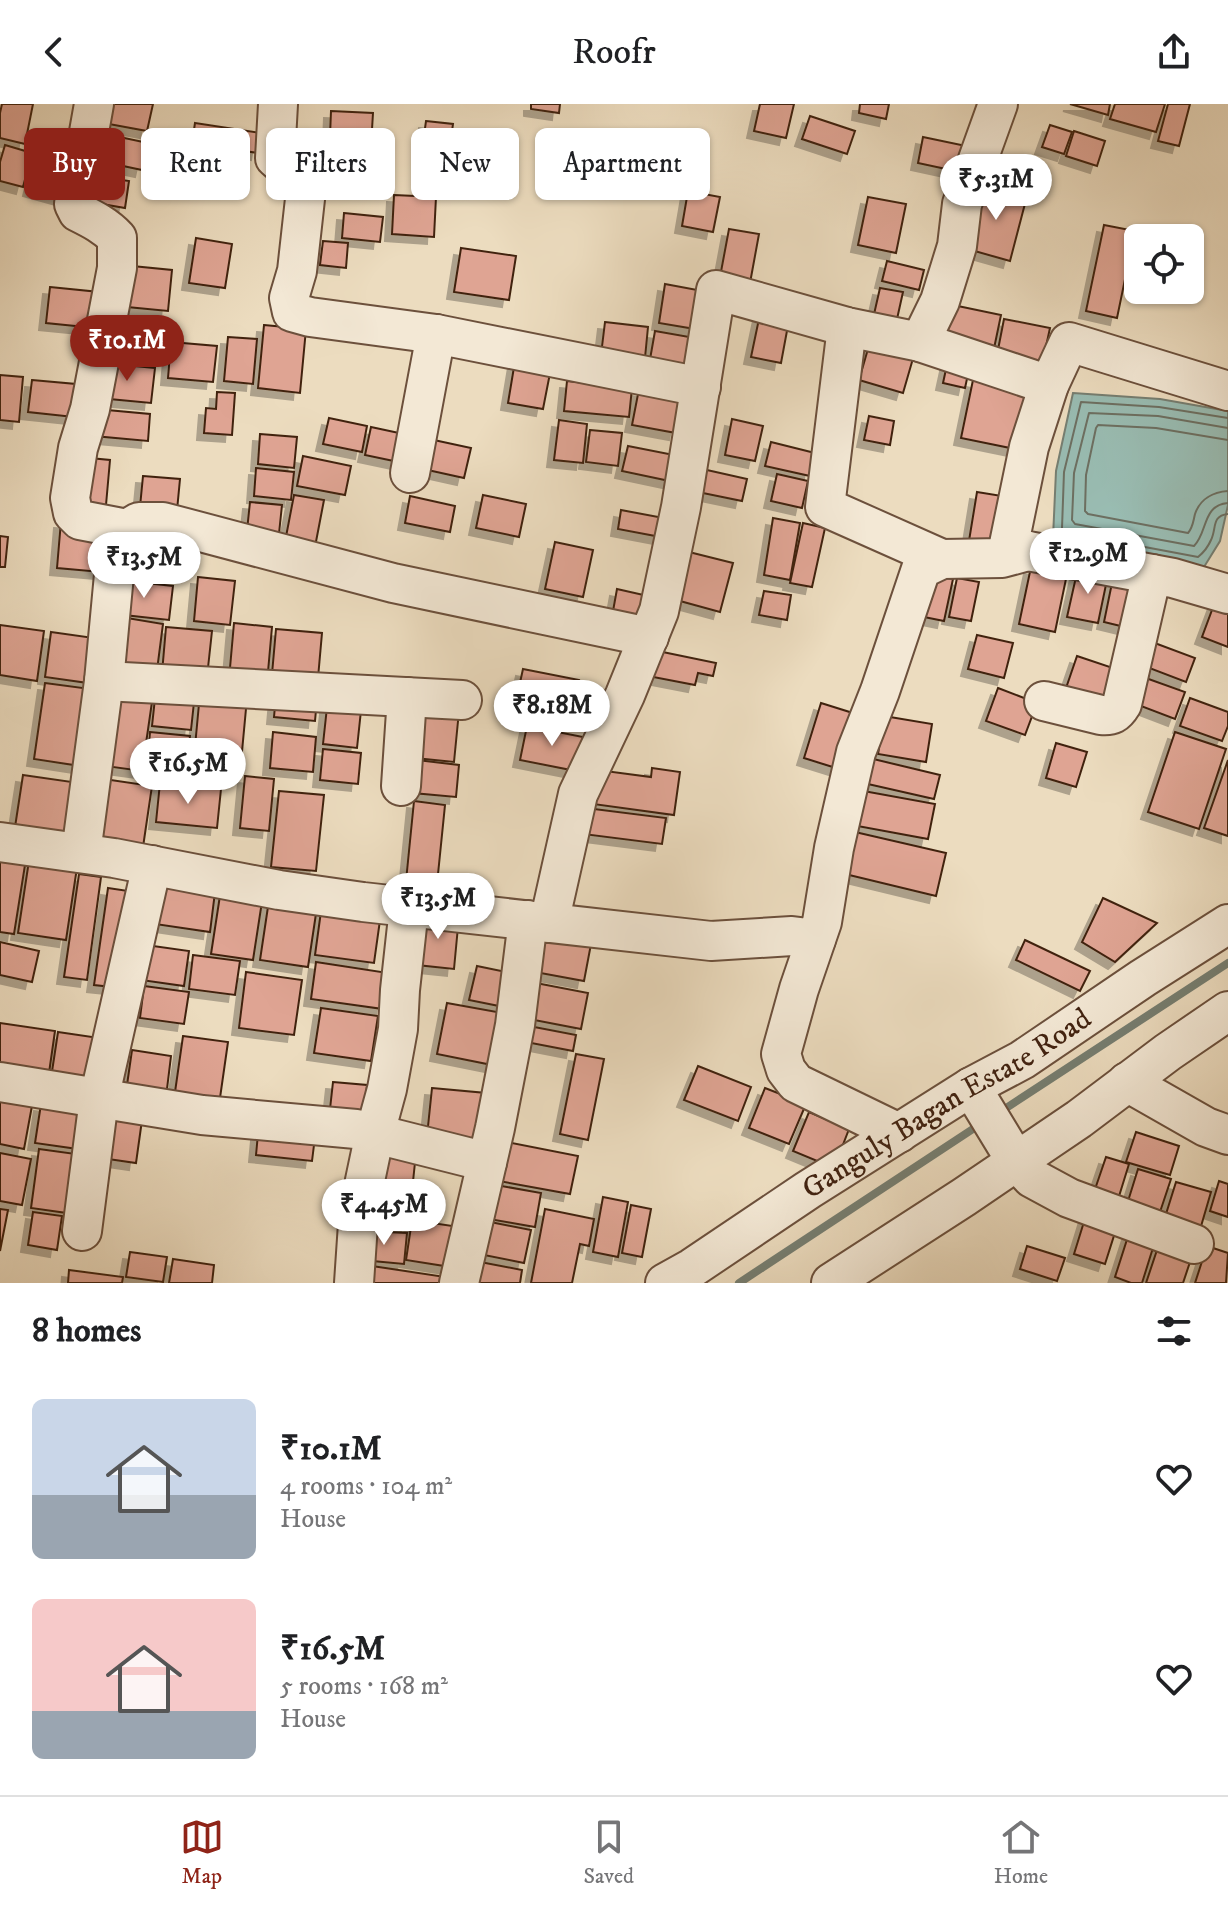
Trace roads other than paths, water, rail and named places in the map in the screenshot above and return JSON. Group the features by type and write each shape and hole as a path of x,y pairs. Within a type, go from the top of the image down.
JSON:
{"street":[{"path":"94,104 74,204 78,212 117,238 117,268 70,498 73,513 80,520 127,529"},
{"path":"278,104 275,158 283,165 299,169 307,181 297,271 289,298 292,312 436,334 701,387"},
{"path":"920,342 940,301 957,246 962,204 998,104"},
{"path":"459,1283 538,922 578,794 625,695 659,611 681,507 716,290 847,327 920,342 1049,385"},
{"path":"847,327 825,507 942,559"},
{"path":"410,473 436,334"},
{"path":"1228,391 1069,342 1049,385 1029,447 1009,544 1028,551 1173,578 1228,594"},
{"path":"81,853 104,681 115,564 120,541 127,529 139,522 163,522 393,583 649,637"},
{"path":"899,1133 796,1083 786,1070 781,1054 822,922 834,848 856,752 921,569 942,559 1002,558 1028,551"},
{"path":"1044,701 1101,715 1110,716 1117,712 1122,704 1152,574"},
{"path":"104,681 462,700"},
{"path":"401,786 407,697"},
{"path":"0,842 152,865 279,890 409,908 711,941 792,936 816,939"},
{"path":"82,1231 99,1099 152,865"},
{"path":"354,1283 359,1209 396,1044 409,908"},
{"name":"Ganguly Bagan Estate Road","path":"665,1283 899,1133 975,1094 1143,978 1228,924"},
{"path":"831,1283 964,1197 1008,1148 1079,1119 1228,1011"},
{"path":"0,1082 202,1115 330,1125 375,1133 487,1162"},
{"path":"1127,1082 1206,1127 1228,1135"},
{"path":"975,1094 1008,1148 1032,1178 1069,1198 1194,1244"}],"water":[{"path":"1073,393 1160,399 1228,411 1228,505 1220,541 1204,567 1053,538 1056,471"}],"waterway":[{"path":"997,1114 1228,963"},
{"path":"739,1283 982,1123"}]}
